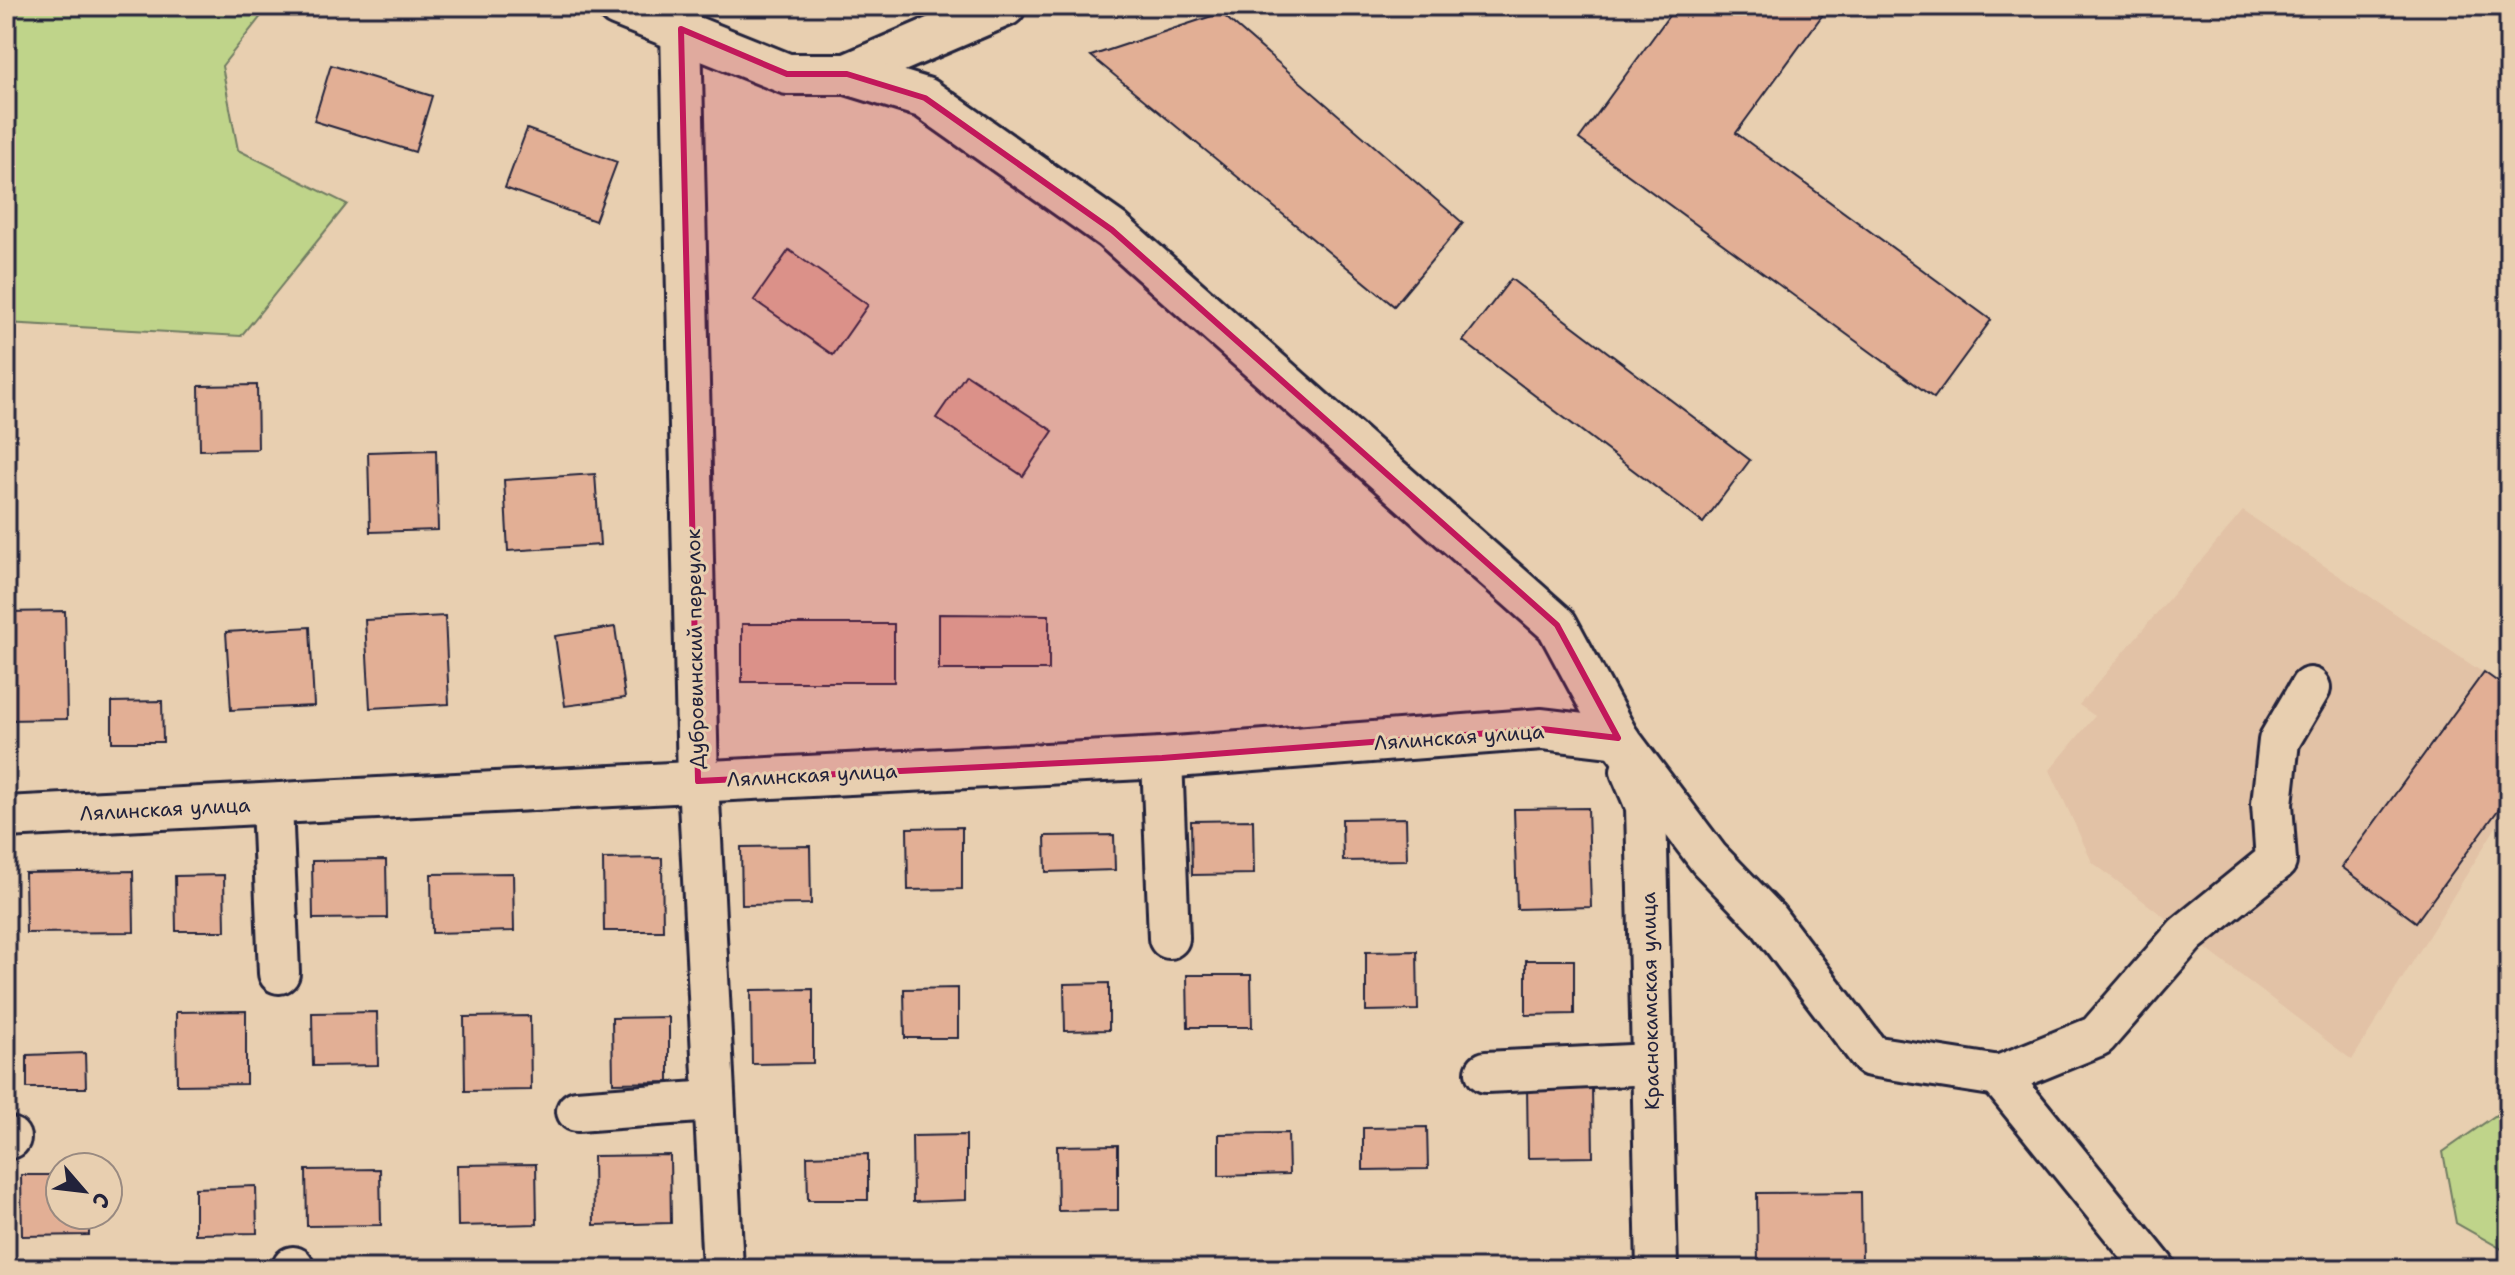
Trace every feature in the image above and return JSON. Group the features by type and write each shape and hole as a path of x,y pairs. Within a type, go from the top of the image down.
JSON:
{"street":[{"path":"618,6 787,74 847,74 925,98 1112,230 1557,625 1618,738 1709,859 1767,919 1871,1056 1999,1076 2097,1036 2186,934 2276,861 2272,804 2279,741 2310,688"},
{"path":"847,74 1005,6"},
{"name":"Дубровинский переулок","path":"681,29 698,781 723,1269"},
{"name":"Лялинская улица","path":"6,817 1162,758 1542,729 1618,738"},
{"name":"Краснокамская улица","path":"1618,738 1646,806 1657,1269"},
{"path":"1162,758 1169,938"},
{"path":"272,804 279,973"},
{"path":"1486,1072 1652,1064"},
{"path":"1999,1076 2155,1269"},
{"path":"577,1111 712,1101"}],"highlighted area":[{"path":"681,29 787,74 847,74 925,98 1112,230 1557,625 1618,738 1542,729 1162,758 698,781"}],"shaded area":[{"path":"2243,511 2509,690 2509,806 2352,1060 2092,862 2050,770 2095,716 2079,705"}],"green space":[{"path":"6,6 269,6 222,66 238,150 347,204 241,336 6,323"},
{"path":"2509,1106 2509,1253 2456,1223 2443,1152"},
{"path":"2065,1257 2084,1269 1985,1269 1985,1260"}],"building":[{"path":"1676,6 1829,6 1736,133 1991,320 1934,398 1579,139"},
{"path":"1221,13 1463,223 1394,306 1091,56"},
{"path":"331,65 432,96 415,152 314,121"},
{"path":"527,129 617,162 595,221 505,188"},
{"path":"789,250 868,305 833,355 754,300"},
{"path":"1511,279 1750,460 1703,523 1463,341"},
{"path":"966,374 1053,431 1023,476 936,418"},
{"path":"257,385 258,449 200,450 199,386"},
{"path":"436,450 438,530 370,532 368,452"},
{"path":"595,474 600,545 508,551 504,480"},
{"path":"65,611 67,719 6,720 6,612"},
{"path":"939,614 1049,615 1049,670 939,670"},
{"path":"445,616 449,704 370,708 365,620"},
{"path":"742,624 894,624 894,682 742,682"},
{"path":"310,627 314,706 231,710 226,632"},
{"path":"615,627 625,698 565,706 555,636"},
{"path":"2484,672 2509,690 2509,795 2416,922 2342,867"},
{"path":"162,701 163,742 112,742 112,702"},
{"path":"1588,808 1591,907 1517,909 1514,809"},
{"path":"1406,818 1407,860 1343,861 1342,819"},
{"path":"1253,820 1254,874 1192,875 1191,821"},
{"path":"962,827 962,889 908,890 907,828"},
{"path":"1114,835 1115,870 1046,872 1045,836"},
{"path":"810,846 811,904 742,905 741,847"},
{"path":"662,858 663,931 604,931 603,859"},
{"path":"386,860 387,918 313,919 312,861"},
{"path":"133,871 134,932 26,933 25,873"},
{"path":"513,873 514,931 432,933 431,874"},
{"path":"224,875 225,931 176,931 175,876"},
{"path":"1417,951 1418,1010 1366,1011 1366,952"},
{"path":"1526,960 1574,960 1574,1014 1526,1015"},
{"path":"1187,975 1251,975 1252,1027 1188,1027"},
{"path":"1109,983 1109,1030 1065,1031 1064,984"},
{"path":"958,988 958,1038 905,1038 904,989"},
{"path":"813,989 813,1063 752,1064 751,990"},
{"path":"246,1011 246,1084 177,1085 176,1012"},
{"path":"377,1012 378,1065 313,1066 312,1013"},
{"path":"530,1016 531,1090 465,1091 464,1017"},
{"path":"669,1017 669,1082 613,1083 612,1018"},
{"path":"85,1053 86,1088 27,1088 27,1055"},
{"path":"1592,1085 1593,1157 1528,1158 1527,1086"},
{"path":"1427,1127 1428,1169 1363,1170 1363,1128"},
{"path":"1288,1133 1289,1174 1219,1176 1219,1134"},
{"path":"966,1135 966,1200 913,1202 912,1136"},
{"path":"1118,1145 1118,1210 1058,1211 1057,1146"},
{"path":"868,1154 868,1200 808,1200 807,1156"},
{"path":"670,1155 671,1223 594,1225 593,1156"},
{"path":"536,1164 537,1224 458,1226 457,1165"},
{"path":"380,1169 381,1225 307,1226 306,1170"},
{"path":"21,1175 44,1175 44,1231 89,1231 89,1235 22,1236"},
{"path":"256,1186 257,1233 195,1234 195,1188"},
{"path":"1861,1192 1862,1264 1758,1266 1757,1193"}]}
